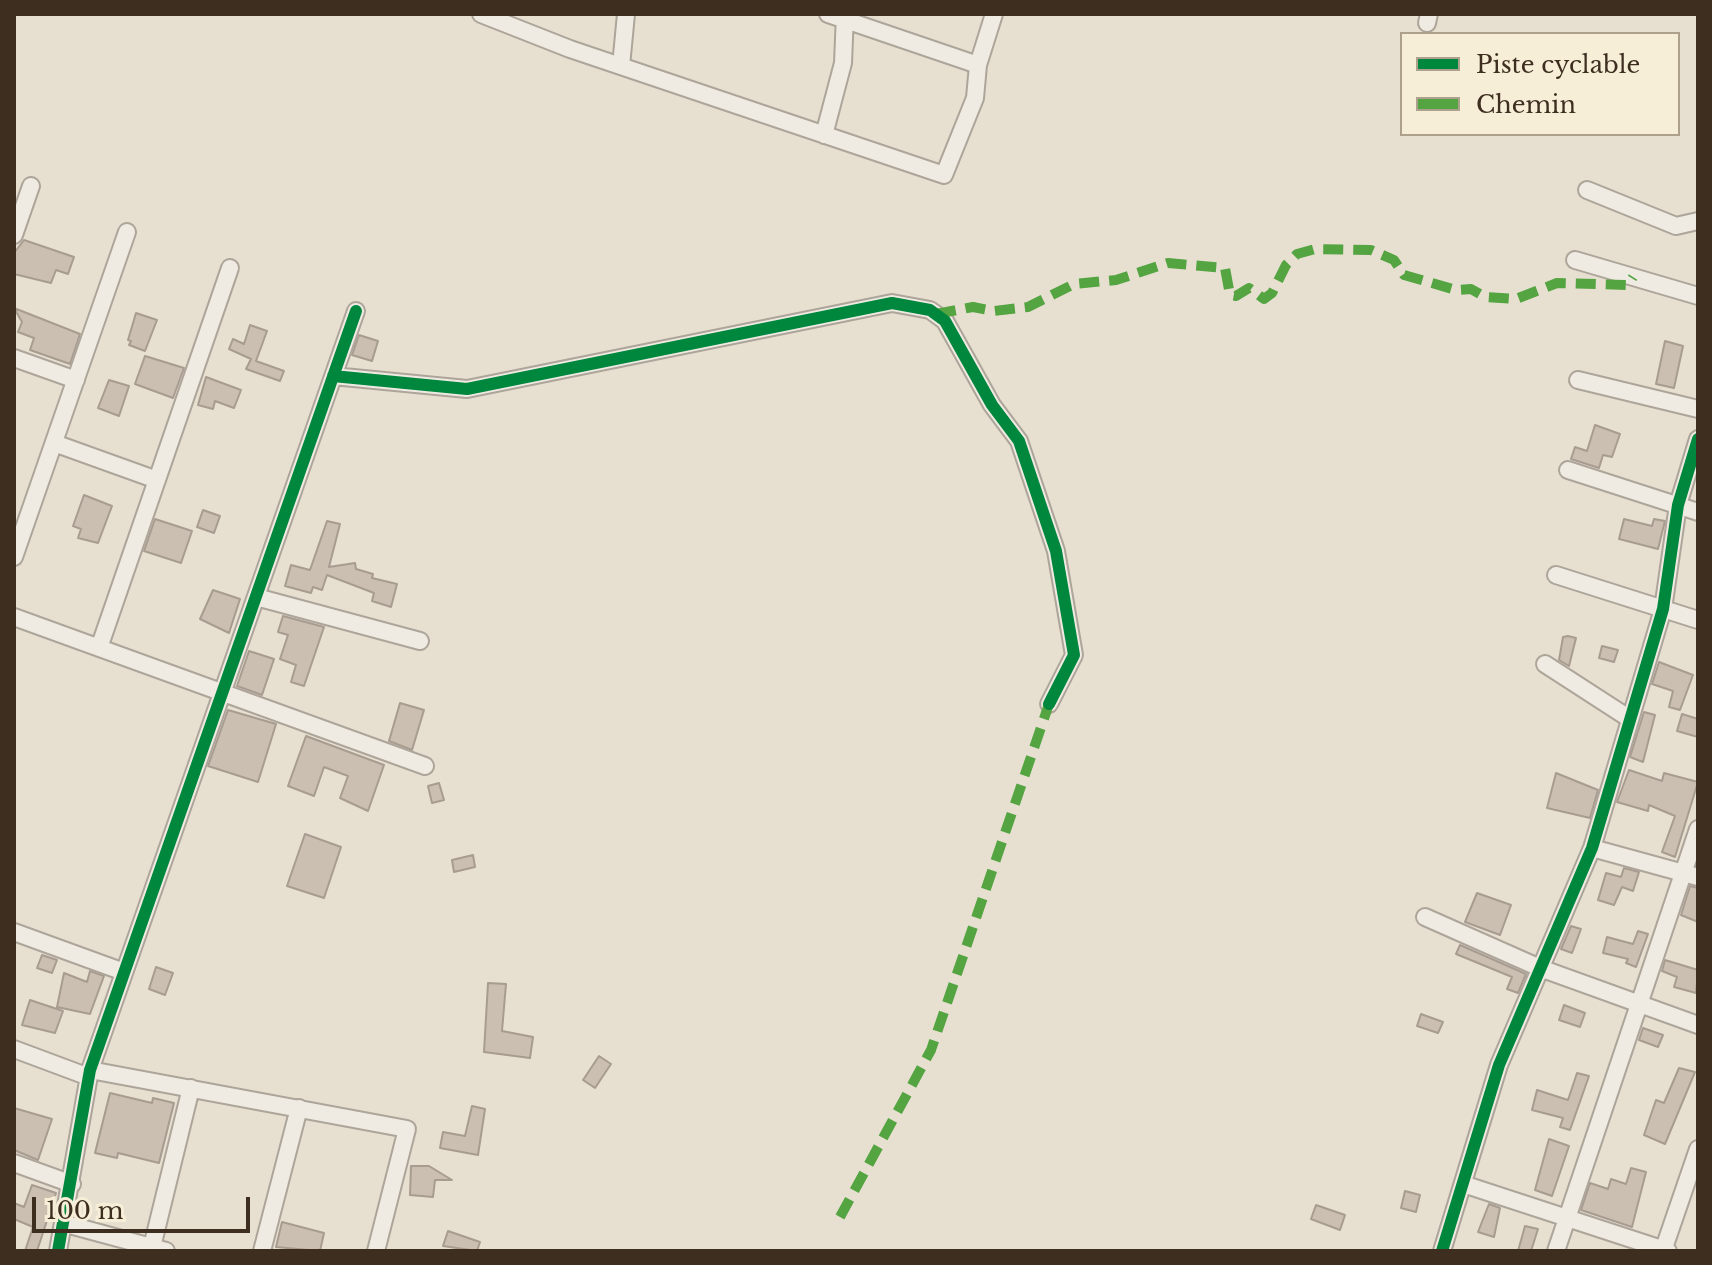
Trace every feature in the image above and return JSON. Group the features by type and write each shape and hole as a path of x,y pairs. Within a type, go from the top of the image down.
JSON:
{"street":[{"path":"481,14 621,66 944,175 975,98 978,65 994,14"},
{"path":"621,66 626,14"},
{"path":"824,135 843,63 839,16 978,65"},
{"path":"14,235 31,186"},
{"path":"1587,190 1676,226 1698,221"},
{"path":"14,557 127,232"},
{"path":"1575,260 1698,296"},
{"path":"99,648 230,268"},
{"path":"333,376 467,389 892,303 930,310 945,321 992,405 1019,441 1056,551 1074,655 1049,704"},
{"path":"58,1251 66,1224 90,1073 356,311"},
{"path":"14,358 76,380"},
{"path":"1578,380 1698,409"},
{"path":"1442,1251 1499,1065 1592,848 1663,609 1678,505 1698,439"},
{"path":"54,443 157,480"},
{"path":"1568,470 1698,512"},
{"path":"1556,575 1698,620"},
{"path":"256,597 420,641"},
{"path":"14,617 425,766"},
{"path":"1545,664 1630,719"},
{"path":"1556,1251 1639,1005 1691,875 1698,829"},
{"path":"1592,848 1691,875"},
{"path":"1425,917 1540,968 1698,1025"},
{"path":"14,932 124,972"},
{"path":"14,1049 90,1073 191,1088 407,1129 376,1251"},
{"path":"66,1224 156,1250 191,1088"},
{"path":"262,1251 299,1108"},
{"path":"1463,1184 1568,1215 1665,1250 1698,1149"},
{"path":"14,1163 72,1184"}],"building":[{"path":"24,240 74,257 68,274 56,270 51,283 14,274 14,253"},
{"path":"14,308 80,334 70,364 30,350 34,338 18,332 22,322"},
{"path":"136,313 157,320 145,351 129,345"},
{"path":"250,325 267,331 256,361 284,371 280,381 246,369 251,359 229,349 233,339 244,344"},
{"path":"359,335 378,341 372,361 352,355"},
{"path":"1665,341 1683,346 1674,388 1656,384"},
{"path":"145,356 184,368 173,398 135,384"},
{"path":"206,377 241,390 234,408 215,401 213,409 198,405"},
{"path":"109,380 129,386 119,416 98,408"},
{"path":"1595,425 1620,434 1612,457 1603,455 1599,468 1571,459 1575,447 1587,451"},
{"path":"84,495 112,506 98,543 78,538 81,529 73,526"},
{"path":"203,510 220,516 214,533 197,527"},
{"path":"155,519 192,531 181,563 144,551"},
{"path":"1624,519 1652,526 1654,519 1665,521 1658,549 1619,539"},
{"path":"327,521 340,524 329,567 355,563 356,569 373,574 372,578 397,584 391,607 372,601 374,593 327,575 322,590 313,587 311,593 285,586 291,565 310,570"},
{"path":"213,590 240,599 229,633 200,619"},
{"path":"283,616 324,627 304,686 291,682 296,665 280,659 288,635 278,632"},
{"path":"1563,637 1576,638 1569,666 1559,660"},
{"path":"1602,646 1618,650 1614,662 1599,658"},
{"path":"249,651 274,659 262,695 237,686"},
{"path":"1659,662 1693,675 1680,710 1669,707 1673,691 1652,684"},
{"path":"400,703 424,710 412,750 389,741"},
{"path":"228,710 276,724 258,782 208,766"},
{"path":"1644,712 1655,715 1643,762 1630,757"},
{"path":"1682,714 1698,719 1698,737 1677,731"},
{"path":"306,736 384,765 368,811 340,798 348,776 324,767 314,796 288,786"},
{"path":"1629,770 1662,781 1664,773 1698,782 1675,857 1662,852 1675,816 1649,805 1648,811 1617,802"},
{"path":"1556,773 1598,790 1590,818 1547,808"},
{"path":"439,783 444,800 432,803 428,786"},
{"path":"305,834 341,847 324,898 287,886"},
{"path":"473,855 475,867 454,872 452,860"},
{"path":"1624,868 1639,872 1633,891 1622,887 1614,905 1598,900 1606,873 1621,877"},
{"path":"1690,886 1698,888 1698,922 1681,915"},
{"path":"1477,893 1511,905 1500,935 1465,922"},
{"path":"1571,926 1581,929 1572,953 1561,949"},
{"path":"1638,931 1648,934 1636,967 1626,963 1628,959 1603,953 1607,937 1633,944"},
{"path":"1460,945 1526,974 1518,993 1507,989 1512,977 1456,954"},
{"path":"42,955 57,960 52,973 37,968"},
{"path":"1665,960 1698,970 1696,993 1674,987 1677,977 1662,971"},
{"path":"156,967 173,973 165,995 149,989"},
{"path":"90,971 104,976 90,1014 57,1007 64,973 87,982"},
{"path":"488,983 506,984 502,1031 533,1037 530,1058 484,1052"},
{"path":"30,1000 63,1011 55,1033 22,1025"},
{"path":"1564,1005 1585,1013 1580,1027 1559,1020"},
{"path":"1421,1014 1443,1022 1438,1033 1417,1026"},
{"path":"1643,1028 1663,1035 1658,1047 1639,1040"},
{"path":"599,1056 611,1064 595,1088 583,1080"},
{"path":"1679,1068 1695,1072 1665,1144 1644,1135 1656,1100 1664,1103"},
{"path":"1577,1073 1589,1076 1570,1130 1560,1127 1563,1118 1532,1110 1537,1090 1568,1100"},
{"path":"110,1093 152,1103 153,1098 174,1103 159,1163 118,1153 117,1158 95,1153"},
{"path":"472,1106 485,1109 478,1155 440,1148 443,1132 465,1136"},
{"path":"14,1108 52,1119 38,1160 14,1150"},
{"path":"1549,1139 1569,1146 1552,1196 1535,1190"},
{"path":"411,1166 429,1166 452,1180 435,1180 433,1197 410,1195"},
{"path":"1631,1168 1646,1172 1632,1227 1581,1210 1590,1183 1608,1189 1611,1179 1626,1184"},
{"path":"32,1185 56,1193 37,1251 25,1251 33,1227 14,1219 14,1203 24,1207"},
{"path":"1405,1191 1420,1195 1416,1212 1401,1208"},
{"path":"1489,1204 1500,1208 1494,1237 1478,1232"},
{"path":"1316,1205 1345,1215 1340,1230 1311,1219"},
{"path":"282,1222 324,1233 320,1251 276,1247"},
{"path":"1525,1226 1538,1229 1531,1251 1518,1251"},
{"path":"448,1231 480,1242 477,1251 443,1246"}],"marked path":[{"path":"936,314 973,307 994,311 1028,307 1074,284 1116,280 1168,263 1225,268 1230,295 1236,296 1249,288 1264,299 1272,293 1286,265 1297,254 1315,249 1371,250 1394,260 1404,275 1456,290 1471,289 1485,297 1516,299 1557,283 1628,285 1633,277"},
{"path":"840,1217 931,1050 1049,704"}],"cycle path":[{"path":"333,376 467,389 892,303 930,310 945,321 992,405 1019,441 1056,551 1074,655 1049,704"},
{"path":"58,1251 90,1070 356,311"},
{"path":"1442,1251 1499,1065 1592,848 1663,609 1678,505 1698,439"}]}
